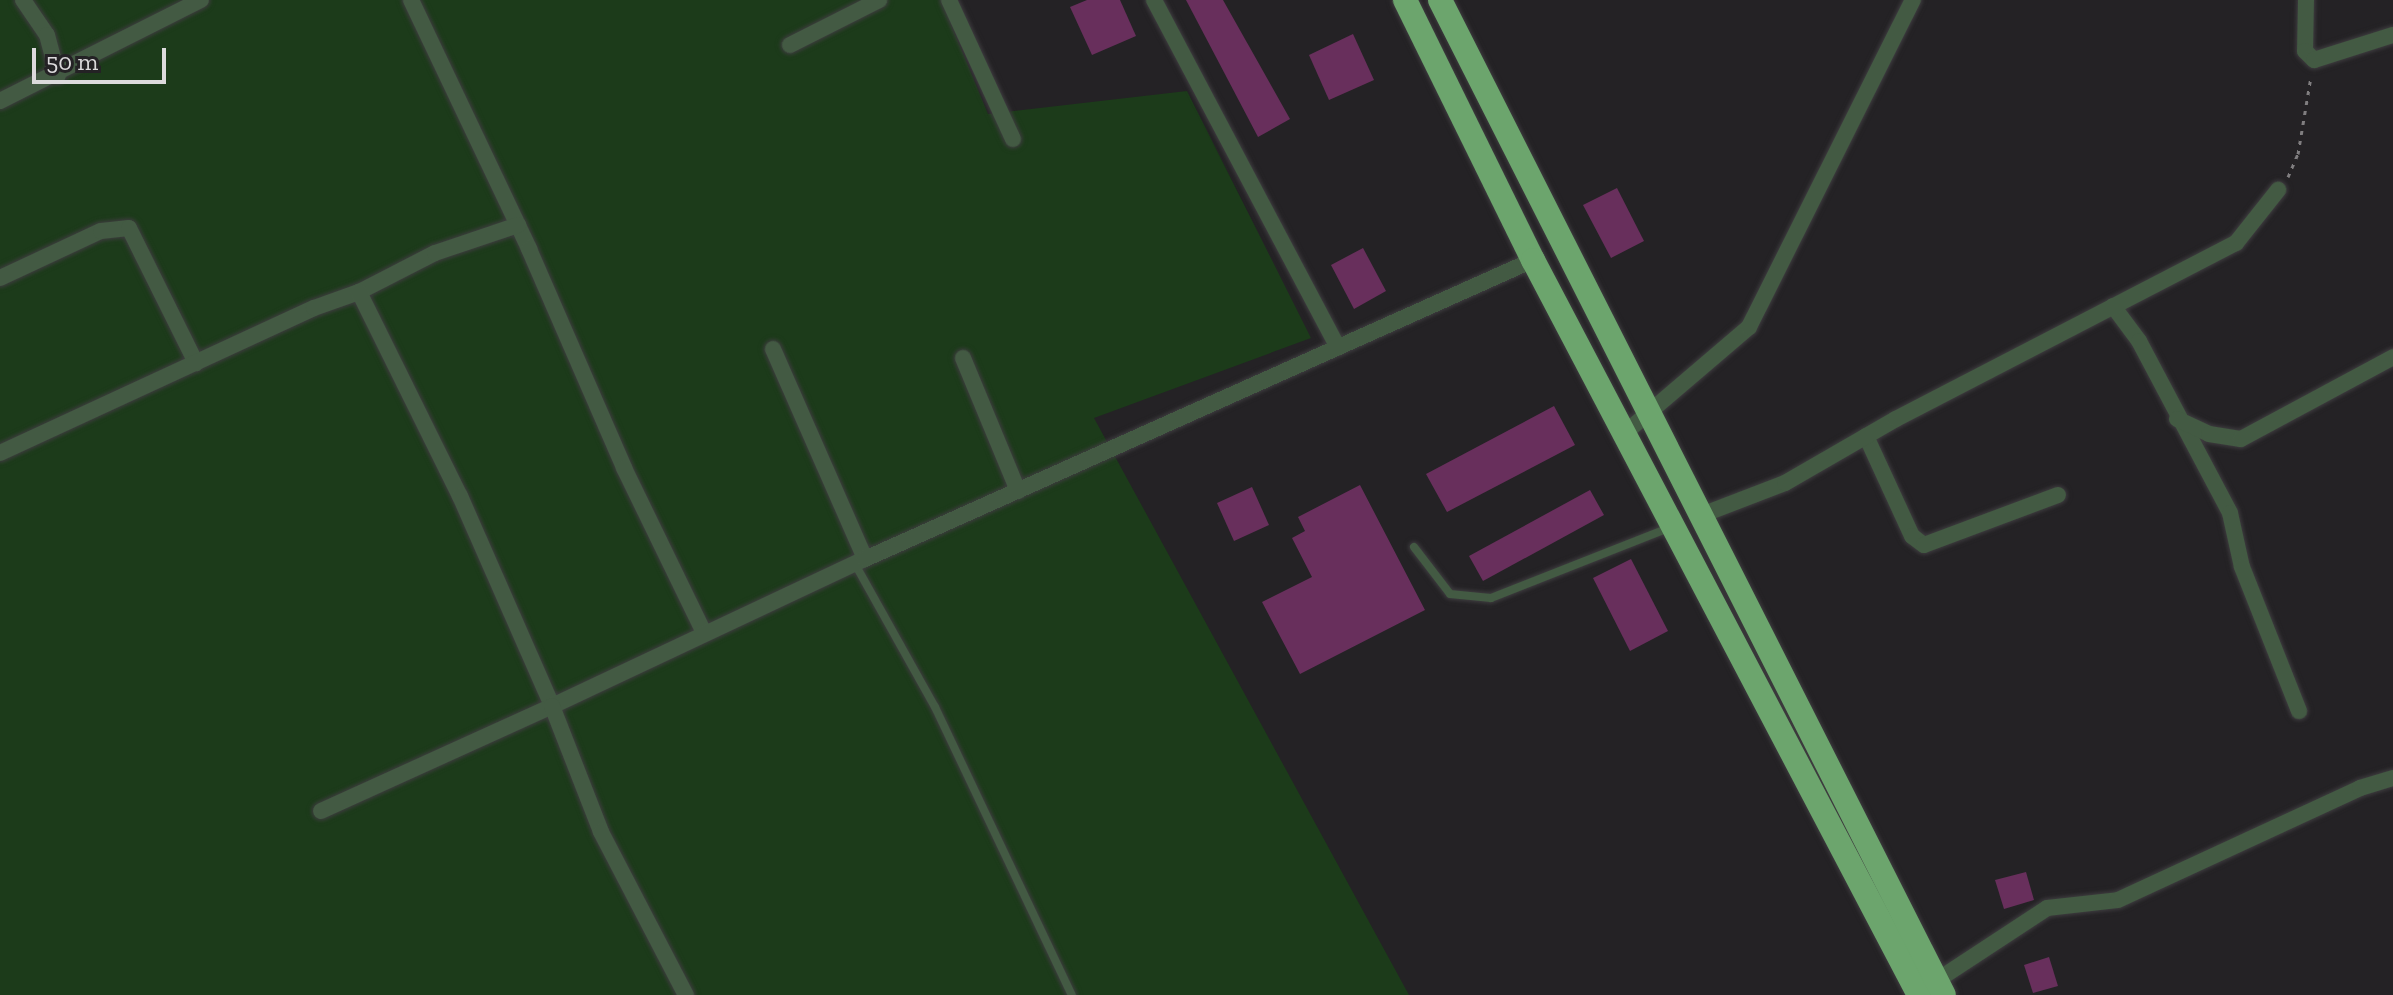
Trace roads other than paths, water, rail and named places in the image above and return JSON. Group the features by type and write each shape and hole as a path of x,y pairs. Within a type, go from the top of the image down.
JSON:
{"highway":[{"path":"1405,0 1533,260 1674,526 1933,990"},
{"path":"1440,0 1933,990"}],"street":[{"path":"23,0 47,35 58,76"},
{"path":"0,101 58,76 201,0"},
{"path":"411,0 518,225 624,468 704,633"},
{"path":"790,45 879,0"},
{"path":"949,0 1013,139"},
{"path":"1154,0 1338,347"},
{"path":"1625,433 1735,344 1756,316 1913,0"},
{"path":"2306,0 2305,51 2314,60 2393,35"},
{"path":"1699,516 1785,483 1866,436 2236,243 2278,190"},
{"path":"0,453 359,292 435,253 518,225"},
{"path":"0,278 101,231 129,228 196,363"},
{"path":"321,811 860,561 1533,260"},
{"path":"359,292 460,496 552,706 601,832 686,995"},
{"path":"2113,306 2139,341 2176,418 2230,513 2242,567 2299,711"},
{"path":"773,349 860,561"},
{"path":"2176,418 2209,434 2241,439 2393,357"},
{"path":"963,358 1018,491"},
{"path":"1866,436 1912,536 1924,545 2058,495"},
{"path":"1933,990 2047,908 2118,900 2360,788 2393,778"}],"lane":[{"path":"1414,547 1450,594 1491,598 1674,526"},
{"path":"860,561 935,707 1072,995"}]}
